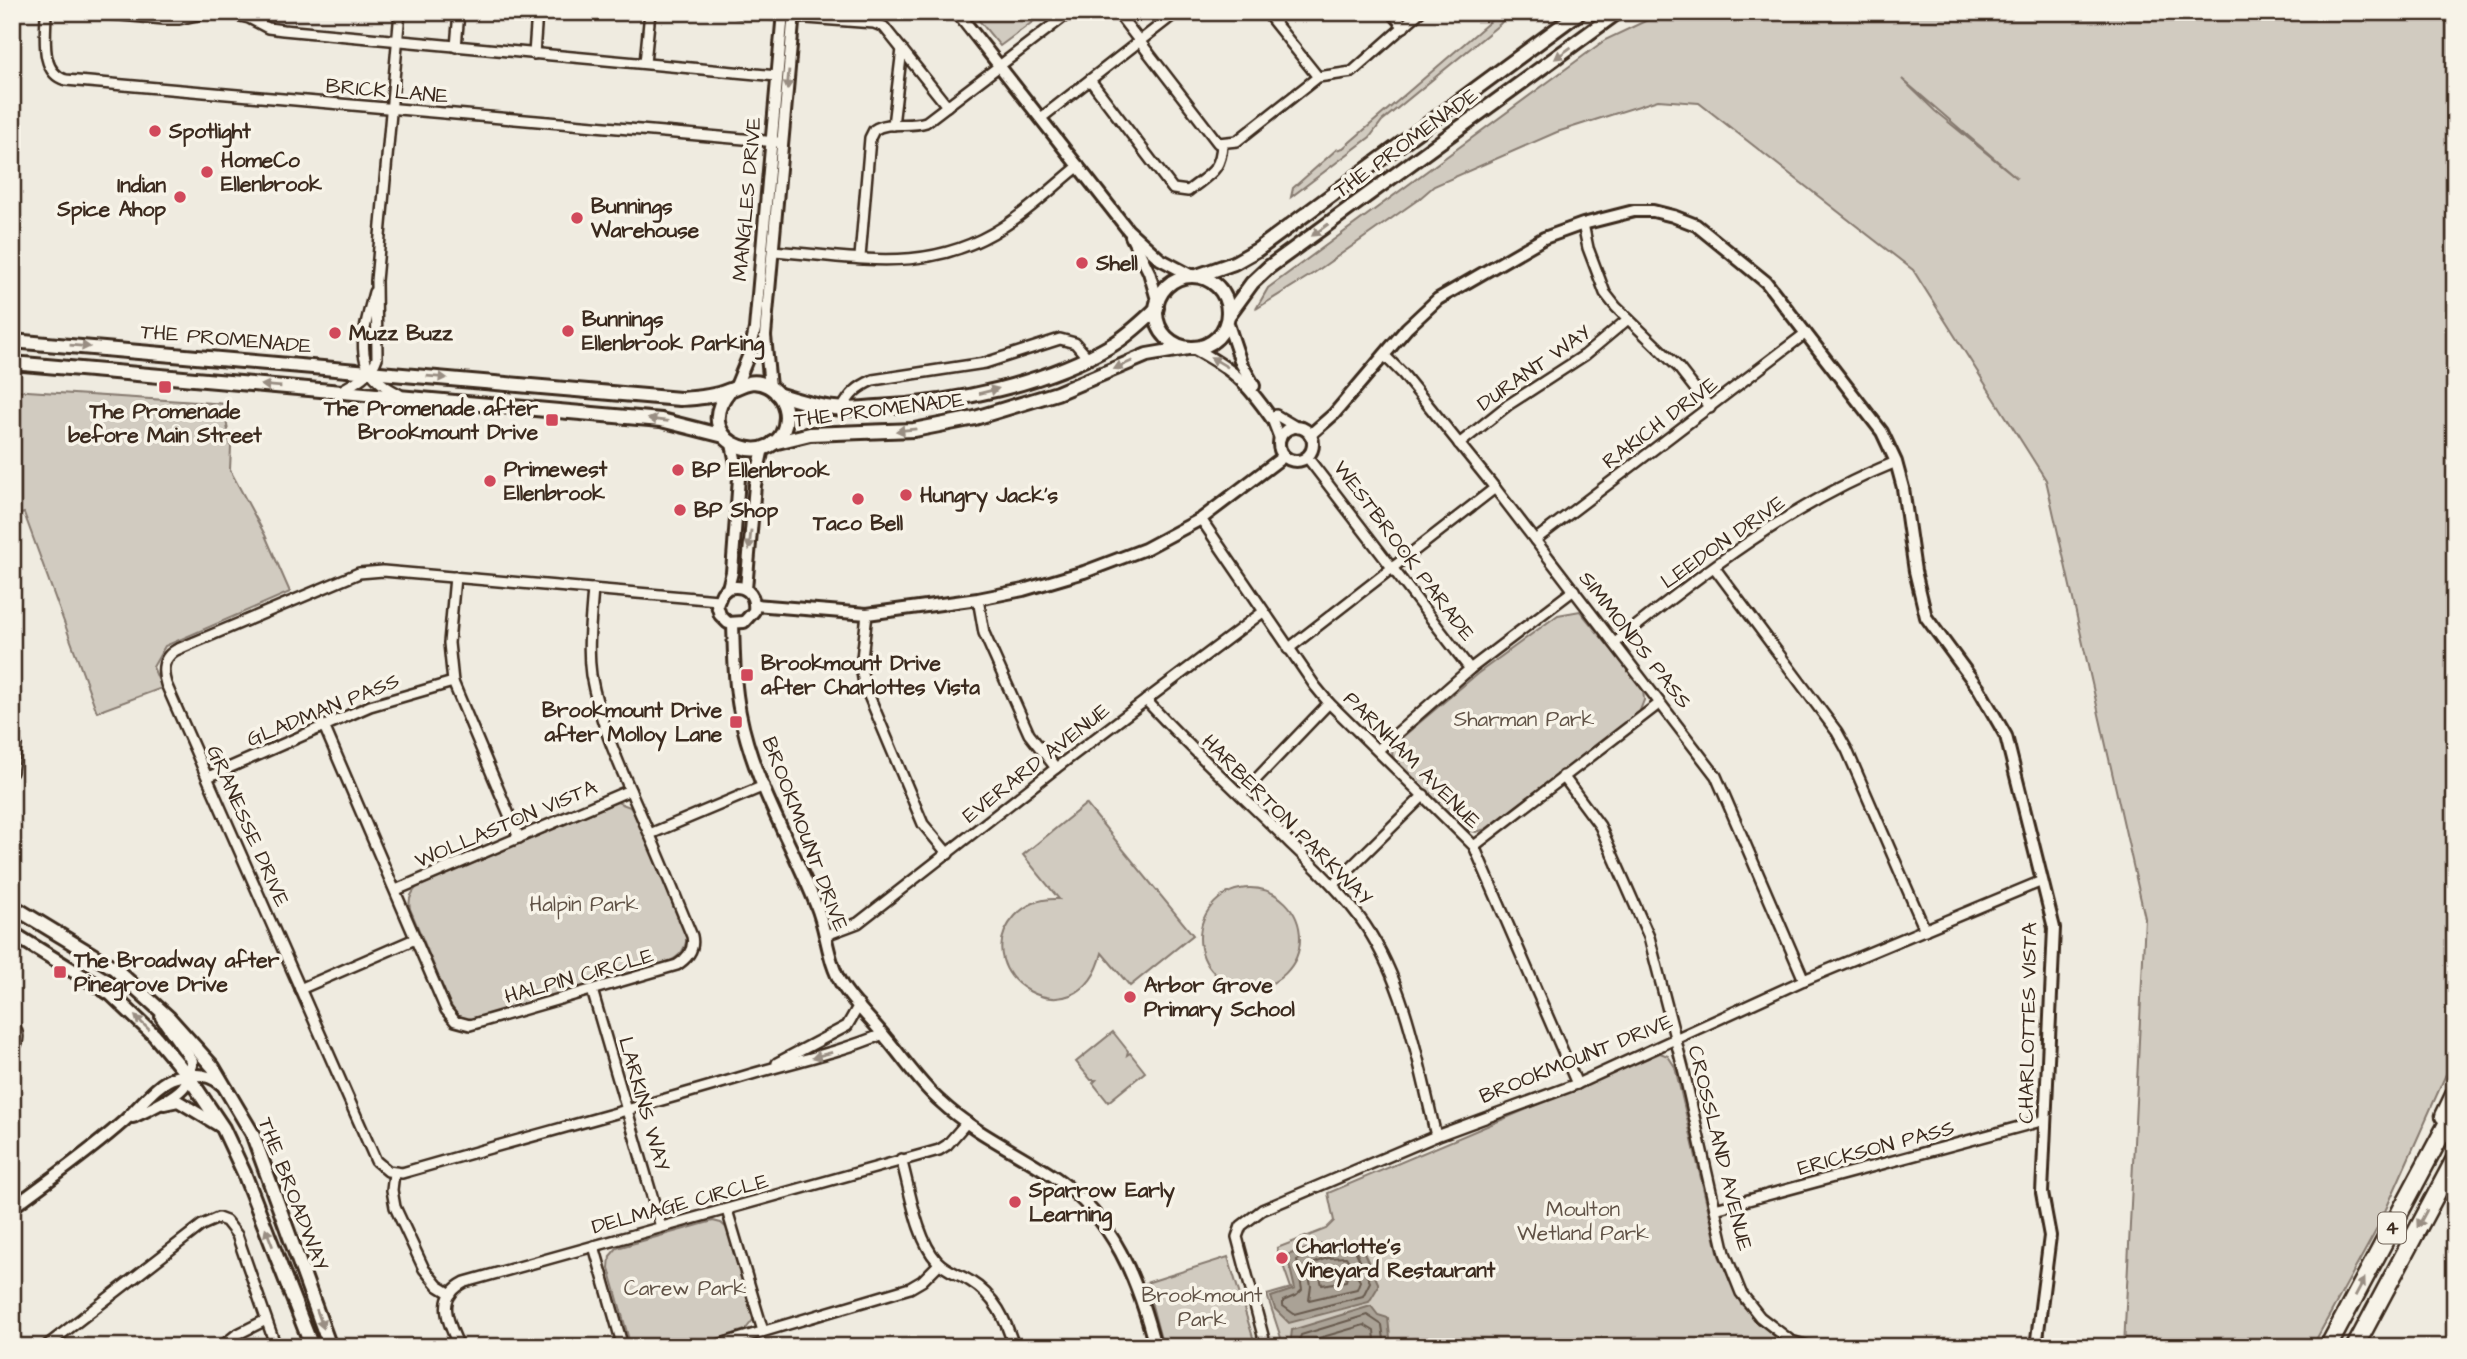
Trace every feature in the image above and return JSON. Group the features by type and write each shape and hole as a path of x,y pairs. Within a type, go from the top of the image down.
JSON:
{"highway":[{"path":"2408,1199 2455,1093"},
{"name":"4","path":"2328,1347 2455,1109"},
{"name":"4","path":"2355,1347 2455,1159"}],"main road":[{"name":"THE PROMENADE","path":"1194,276 1240,260 1262,247 1580,12"},
{"name":"THE PROMENADE","path":"1228,318 1252,283 1264,271 1618,12"},
{"path":"1194,276 1211,281 1222,291 1227,301 1228,318 1220,335 1213,342 1191,348 1174,343 1166,336 1158,323 1157,305 1162,293 1172,282 1194,276"},
{"name":"THE PROMENADE","path":"773,390 813,404 842,409 895,407 969,396 1029,379 1087,357 1122,339 1157,305"},
{"name":"THE PROMENADE","path":"12,341 680,399 732,388"},
{"name":"THE PROMENADE","path":"768,446 810,434 914,430 975,418 1057,393 1147,355 1191,348"},
{"name":"THE PROMENADE","path":"12,363 661,420 728,440"},
{"path":"753,382 773,390 783,403 785,425 780,435 768,446 747,450 728,440 718,418 723,399 732,388 753,382"},
{"name":"THE BROADWAY","path":"12,906 94,954 135,986 201,1053 228,1090 252,1133 262,1158 330,1347"},
{"name":"THE BROADWAY","path":"12,933 111,994 154,1035 188,1076 223,1128 244,1173 312,1347"}],"street":[{"name":"BRICK LANE","path":"46,12 47,60 53,72 61,78 777,142"},
{"path":"88,12 164,19 179,19 205,13 236,15 249,18 268,28 777,76"},
{"path":"339,392 369,371 374,365 377,350 376,281 400,12"},
{"path":"456,47 459,12"},
{"path":"534,54 537,12"},
{"path":"645,63 650,12"},
{"path":"737,12 788,14 880,25 902,48 947,106"},
{"path":"957,12 1128,230 1150,272 1157,305"},
{"path":"860,257 870,138 874,130 880,126 917,125 926,122 1070,12"},
{"path":"1117,12 1219,143 1237,141 1318,77 1352,72 1420,12"},
{"path":"1041,118 1177,12"},
{"path":"1266,12 1318,77"},
{"path":"1273,21 1283,12"},
{"path":"1391,12 1404,27"},
{"name":"MANGLES DRIVE","path":"773,390 766,350 767,321 773,251 777,76 788,14"},
{"name":"MANGLES DRIVE","path":"732,388 752,344 777,142 788,14"},
{"path":"893,125 902,48"},
{"path":"1090,80 1173,188 1188,191 1218,167 1222,143"},
{"path":"773,251 903,261 961,249 1005,226 1079,166"},
{"name":"CHARLOTTES VISTA","path":"1310,435 1334,414 1407,328 1438,299 1545,238 1583,224 1634,211 1653,211 1673,216 1696,225 1766,282 1882,432 1896,462 1903,488 1915,571 1926,617 1979,689 2006,736 2053,928 2042,1193 2050,1236 2036,1347"},
{"path":"1583,224 1588,248 1605,293 1678,367 1710,408"},
{"path":"1128,230 1157,256 1194,276"},
{"path":"376,281 362,353 369,371 379,382 407,398"},
{"path":"757,307 764,312 767,321"},
{"path":"1191,348 1235,373 1274,417 1310,435 1312,446 1307,457 1297,461 1284,456 1274,417 1246,373 1228,318"},
{"name":"DURANT WAY","path":"1459,444 1508,405 1585,355 1628,319"},
{"name":"RAKICH DRIVE","path":"1535,540 1806,333"},
{"name":"THE PROMENADE","path":"842,409 857,388 873,380 985,363 1060,339 1075,343 1087,357"},
{"name":"SIMMONDS PASS","path":"1384,355 1403,374 1495,488 1716,776 1804,980"},
{"path":"1280,440 1287,431 1298,428"},
{"path":"728,440 739,478 732,572 728,588 718,600 720,615 733,624 748,620 755,605 754,599 746,589 737,586 728,588"},
{"path":"746,589 755,485 768,446"},
{"path":"755,605 867,614 1023,590 1084,572 1145,549 1201,519 1284,456"},
{"name":"WESTBROOK PARADE","path":"1307,457 1470,669"},
{"name":"LEEDON DRIVE","path":"1615,643 1773,525 1865,474 1896,462"},
{"path":"1288,649 1495,488"},
{"name":"PARNHAM AVENUE","path":"1201,519 1288,649 1329,703 1474,846 1577,1084"},
{"path":"1714,567 1837,732 1925,930"},
{"name":"GRANESSE DRIVE","path":"394,1173 381,1167 376,1161 165,682 163,667 171,653 359,573 383,571 718,600"},
{"path":"455,578 449,643 453,682 519,838"},
{"name":"HALPIN CIRCLE","path":"324,726 446,1010 460,1023 470,1025 677,965 693,947 692,936 630,790 606,728 591,677 589,655 593,589"},
{"path":"1378,750 1470,669 1574,590"},
{"path":"978,599 984,633 1028,734 1056,768"},
{"name":"EVERARD AVENUE","path":"826,935 858,923 1056,768 1263,612"},
{"path":"867,614 861,667 864,684 923,824 948,853"},
{"name":"BROOKMOUNT DRIVE","path":"733,624 734,673 740,715 764,786 816,904 831,961 843,985 941,1102 967,1122 1057,1179 1091,1210 1116,1244 1132,1273 1155,1347"},
{"name":"GLADMAN PASS","path":"208,777 383,701 453,682"},
{"name":"HARBERTON PARKWAY","path":"1146,701 1333,885 1364,923 1386,963 1405,1016 1436,1136"},
{"path":"1241,795 1329,703"},
{"path":"1474,846 1660,703"},
{"path":"12,731 16,745 12,772"},
{"name":"CROSSLAND AVENUE","path":"1563,776 1600,826 1649,937 1725,1253 1741,1293 1760,1317 1791,1340 1812,1347"},
{"path":"650,834 764,786"},
{"name":"WOLLASTON VISTA","path":"396,890 630,790"},
{"path":"1333,885 1424,795"},
{"name":"BROOKMOUNT DRIVE","path":"1266,1347 1237,1237 1241,1226 1262,1210 1436,1136 1577,1084 1804,980 2042,881"},
{"path":"300,989 415,939"},
{"path":"124,1121 159,1104 186,1086 192,1061 135,986"},
{"name":"LARKINS WAY","path":"592,990 661,1227"},
{"path":"760,1071 842,1029 853,1018 859,1005"},
{"path":"12,1023 19,1038 12,1051"},
{"path":"459,1347 446,1311 451,1294 438,1286 424,1269 395,1207 392,1190 394,1173 628,1111 847,1048 883,1034"},
{"path":"170,1054 174,1077"},
{"path":"12,1208 124,1121 150,1095 174,1077 202,1074 214,1078 228,1090"},
{"path":"159,1104 178,1101 223,1128"},
{"name":"ERICKSON PASS","path":"1715,1209 2045,1121"},
{"name":"DELMAGE CIRCLE","path":"451,1294 465,1282 939,1150 947,1145 967,1122"},
{"path":"901,1159 922,1233 930,1251 939,1264 977,1286 996,1304 1007,1324 1014,1347"},
{"path":"727,1210 762,1331"},
{"path":"45,1347 202,1226 218,1218 226,1221 237,1235 276,1347"},
{"path":"594,1246 623,1347"},
{"path":"711,1347 910,1288 922,1281 939,1264"},
{"path":"220,1347 236,1335 266,1320"}],"green space":[{"path":"972,12 1046,12 1000,46"},
{"path":"1501,12 1510,12 1500,24 1382,121 1370,137 1291,197 1293,188 1336,150 1343,148"},
{"path":"2455,12 2455,1054 2378,1227 2312,1347 2124,1347 2145,918 2046,480 1913,270 1699,103 1658,100 1557,132 1434,186 1314,273 1256,309 1268,288 1605,40 1660,14","holes":["1902,79 2017,178 1935,111"]},
{"path":"12,390 227,404 230,470 265,535 290,592 165,646 153,667 162,688 97,712 24,513 12,517"},
{"name":"Sharman Park","path":"1580,611 1643,688 1644,700 1639,713 1486,829 1476,832 1464,829 1393,759 1392,751 1399,740 1477,674 1558,615"},
{"name":"Halpin Park","path":"617,802 630,807 635,815 687,933 682,952 666,963 472,1021 458,1016 450,1004 410,909 413,892 417,887"},
{"path":"1086,804 1193,935 1130,986 1102,953 1089,981 1071,995 1050,998 1030,992 1013,978 1003,960 1003,938 1015,916 1025,908 1047,899 1059,899 1023,855"},
{"path":"1250,888 1269,892 1285,903 1296,919 1300,938 1296,957 1285,973 1269,984 1250,988 1231,984 1215,973 1204,957 1200,938 1204,919 1215,903 1231,892"},
{"path":"1113,1032 1128,1051 1127,1055 1130,1053 1145,1072 1108,1102 1093,1083 1096,1080 1091,1080 1076,1062"},
{"name":"Moulton Wetland Park","path":"1660,1053 1668,1056 1675,1067 1719,1256 1741,1304 1775,1337 1798,1347 1284,1347 1267,1295 1291,1288 1277,1248 1326,1229 1334,1221 1328,1193"},
{"name":"Carew Park","path":"713,1221 721,1223 729,1230 753,1310 753,1320 745,1330 694,1347 631,1347 609,1268 610,1256 617,1248"},
{"name":"Brookmount Park","path":"1228,1257 1256,1347 1163,1347 1146,1283"}],"water":[{"path":"1359,1242 1378,1283 1369,1302 1289,1323 1275,1309 1271,1297 1295,1289 1287,1255 1325,1243"},
{"path":"1371,1306 1378,1315 1388,1318 1391,1347 1290,1347 1292,1330"}],"place":[{"name":"Spotlight","path":"155,131"},
{"name":"HomeCo Ellenbrook","path":"207,172"},
{"name":"Indian Spice Ahop","path":"180,197"},
{"name":"Bunnings Warehouse","path":"577,218"},
{"name":"Shell","path":"1082,263"},
{"name":"Bunnings Ellenbrook Parking","path":"568,331"},
{"name":"Muzz Buzz","path":"335,333"},
{"name":"The Promenade before Main Street","path":"165,387"},
{"name":"The Promenade after Brookmount Drive","path":"552,420"},
{"name":"BP Ellenbrook","path":"678,470"},
{"name":"Primewest Ellenbrook","path":"490,481"},
{"name":"Hungry Jack's","path":"906,495"},
{"name":"Taco Bell","path":"858,499"},
{"name":"BP Shop","path":"680,510"},
{"name":"Brookmount Drive after Charlottes Vista","path":"747,675"},
{"name":"Brookmount Drive after Molloy Lane","path":"736,722"},
{"name":"The Broadway after Pinegrove Drive","path":"60,972"},
{"name":"Arbor Grove Primary School","path":"1130,997"},
{"name":"Sparrow Early Learning","path":"1015,1202"},
{"name":"Charlotte's Vineyard Restaurant","path":"1282,1258"}]}
